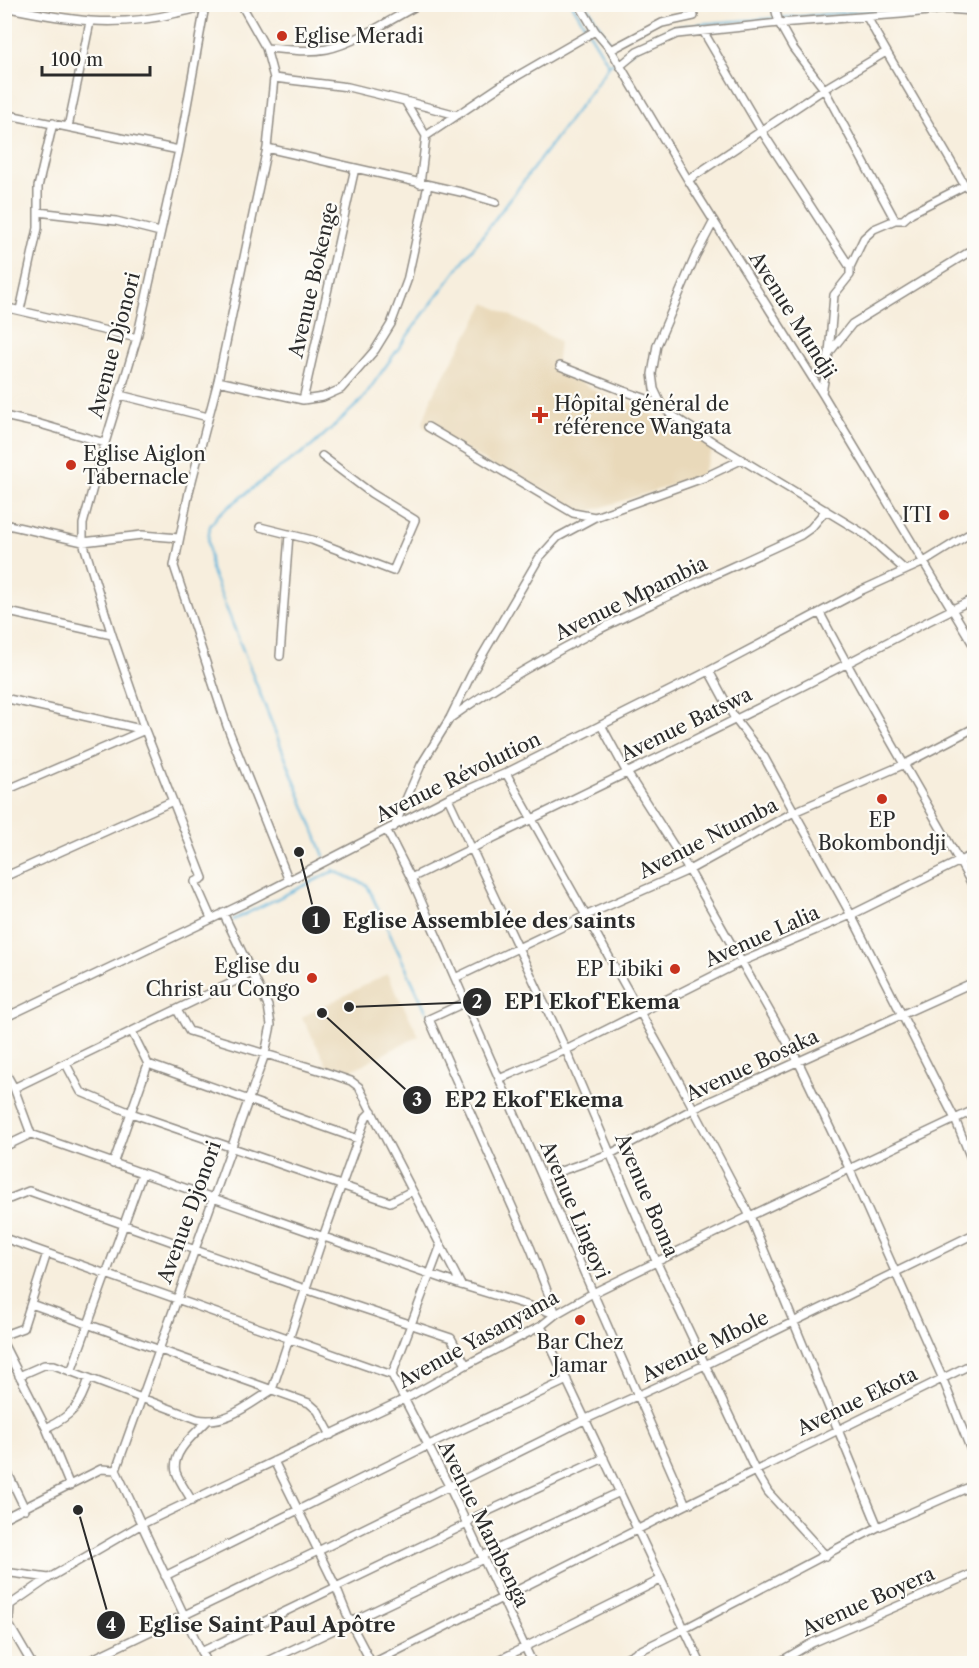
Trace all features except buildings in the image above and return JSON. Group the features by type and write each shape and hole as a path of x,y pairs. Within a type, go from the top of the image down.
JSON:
{"street":[{"path":"241,4 266,48 274,78 267,148 218,381 178,538 174,566 227,726 289,881"},
{"path":"266,48 312,51 327,49 353,39 420,4"},
{"name":"Avenue Mundji","path":"579,4 595,31 612,52 688,180 822,393 975,646"},
{"path":"612,52 662,23 694,16 690,4"},
{"path":"4,7 26,8 90,22 129,22 154,19 207,5"},
{"name":"Avenue Djonori","path":"207,5 180,150 137,338 83,524 84,542 112,634 145,730 203,878 195,882 211,918"},
{"path":"775,8 779,23 806,67 824,89 895,220"},
{"path":"619,64 637,52 677,34 946,9 975,11"},
{"path":"867,17 965,186"},
{"path":"68,127 90,22"},
{"path":"426,136 505,83 595,31"},
{"path":"703,31 761,130 850,267"},
{"path":"688,180 824,89 886,52"},
{"path":"274,78 348,87 457,115"},
{"path":"218,381 303,400 323,397 341,389 375,350 391,324 407,281 424,184 426,136 405,101"},
{"path":"4,114 180,150"},
{"path":"20,310 38,228 38,187 53,123"},
{"path":"267,148 496,202"},
{"name":"Avenue Bokenge","path":"303,400 355,168"},
{"path":"822,393 829,353 834,295 850,275 850,267 867,233 895,220 903,220 911,213 975,181"},
{"path":"38,212 116,221 160,232"},
{"path":"714,221 695,257 657,345 652,374 654,389 661,404 670,414 741,460 866,535 906,570"},
{"path":"829,353 852,324 975,249"},
{"path":"4,308 137,338"},
{"path":"560,366 661,404"},
{"path":"120,395 208,417"},
{"path":"4,416 105,443"},
{"path":"428,427 573,513 595,517"},
{"path":"260,527 312,540 391,571 415,520 371,493 322,456"},
{"path":"394,827 421,765 450,718 472,672 539,558 558,537 595,517 703,478 741,460"},
{"name":"Avenue Mpambia","path":"450,718 518,672 646,607 801,535 811,528 826,510"},
{"path":"4,524 84,542 142,535 178,538"},
{"name":"Avenue Révolution","path":"4,1018 289,881 448,798 506,772 709,671 924,561 975,531"},
{"path":"280,656 289,534"},
{"name":"Avenue Batswa","path":"411,878 975,599"},
{"path":"4,611 112,634"},
{"path":"820,613 975,888"},
{"path":"709,671 735,719 764,757 851,915 955,1119 975,1166"},
{"path":"4,698 145,730"},
{"path":"601,725 689,870 798,1061 850,1170 942,1377 975,1458"},
{"name":"Avenue Ntumba","path":"456,978 585,916 689,870 794,812 905,764 975,728"},
{"path":"4,791 145,730"},
{"path":"506,772 750,1216 878,1527"},
{"name":"Avenue Boma","path":"448,798 566,1050 612,1153 657,1263 755,1470 768,1492 826,1556"},
{"path":"4,877 174,801"},
{"name":"Avenue Lingoyi","path":"387,831 456,978 686,1504"},
{"name":"Avenue Lalia","path":"499,1079 566,1050 741,962 851,915 975,854"},
{"name":"Avenue Djonori","path":"116,1470 175,1299 265,1053 271,1025 268,1006 222,913"},
{"path":"14,1088 252,974"},
{"name":"Avenue Bosaka","path":"544,1177 612,1153 693,1109 975,982"},
{"path":"466,1002 429,1019 531,1249 556,1314"},
{"path":"177,1010 189,1031 351,1081 363,1092 460,1286"},
{"path":"132,1032 148,1064 358,1139"},
{"path":"66,1064 81,1092 131,1113 390,1202 412,1191"},
{"path":"113,1164 148,1064"},
{"path":"4,1070 14,1088 31,1134"},
{"name":"Avenue Yasanyama","path":"7,1607 49,1578 142,1524 405,1399 540,1326 593,1293 975,1110"},
{"path":"19,1376 48,1364 207,1421 219,1421 229,1417 272,1390 341,1186 366,1118 372,1111"},
{"path":"4,1147 31,1134 460,1286 556,1314"},
{"path":"71,1372 142,1174"},
{"path":"4,1201 29,1191 451,1338 465,1365"},
{"name":"Avenue Mbole","path":"82,1664 586,1419 705,1365 975,1234"},
{"path":"4,1238 392,1375 441,1245"},
{"path":"4,1335 23,1328 47,1254"},
{"path":"31,1304 309,1403 318,1411 331,1435"},
{"path":"540,1326 638,1529 660,1580 686,1628 701,1664"},
{"path":"4,1345 46,1428 70,1486"},
{"name":"Avenue Ekota","path":"372,1663 686,1504 942,1377 975,1363"},
{"name":"Avenue Mambenga","path":"392,1375 429,1445 533,1664"},
{"path":"46,1428 64,1419 75,1408 89,1378"},
{"path":"165,1576 429,1445 567,1380"},
{"path":"192,1501 176,1472 176,1464 184,1445 207,1421"},
{"path":"201,1652 467,1524 471,1519 604,1458"},
{"path":"274,1461 336,1587 350,1622 372,1663"},
{"path":"4,1465 25,1509"},
{"path":"4,1518 101,1470 116,1470 207,1664"},
{"path":"613,1664 826,1556 878,1527 975,1485"},
{"path":"262,1664 483,1559 484,1555 620,1492"},
{"path":"4,1572 49,1578"},
{"name":"Avenue Boyera","path":"776,1664 812,1643 975,1573"},
{"path":"491,1664 660,1580"},
{"path":"4,1595 7,1618 32,1664"},
{"path":"636,1652 642,1664"}],"shaded area":[{"name":"Hôpital général de référence Wangata","path":"486,303 559,341 556,368 616,403 621,398 714,446 701,476 587,512 553,502 422,426 432,396"},
{"path":"387,974 419,1036 346,1073 329,1069 302,1017"}],"waterway":[{"path":"572,4 609,65"},
{"path":"586,4 613,48"},
{"path":"619,59 670,28 964,4"},
{"path":"324,856 211,569 208,541 210,526 218,515 279,468 311,447 361,401 609,65 614,62"},
{"path":"233,920 334,871 333,869"},
{"path":"334,871 367,885 427,1013"}],"place":[{"name":"Eglise Meradi","path":"282,36"},
{"name":"Hôpital général de référence Wangata","path":"540,415"},
{"name":"Eglise Aiglon Tabernacle","path":"71,465"},
{"name":"ITI","path":"944,515"},
{"name":"EP Bokombondji","path":"882,799"},
{"name":"Eglise Assemblée des saints","path":"299,852"},
{"name":"EP Libiki","path":"675,969"},
{"name":"Eglise du Christ au Congo","path":"312,978"},
{"name":"EP1 Ekof'Ekema","path":"349,1007"},
{"name":"EP2 Ekof'Ekema","path":"322,1013"},
{"name":"Bar Chez Jamar","path":"580,1320"},
{"name":"Eglise Saint Paul Apôtre","path":"78,1510"}]}
